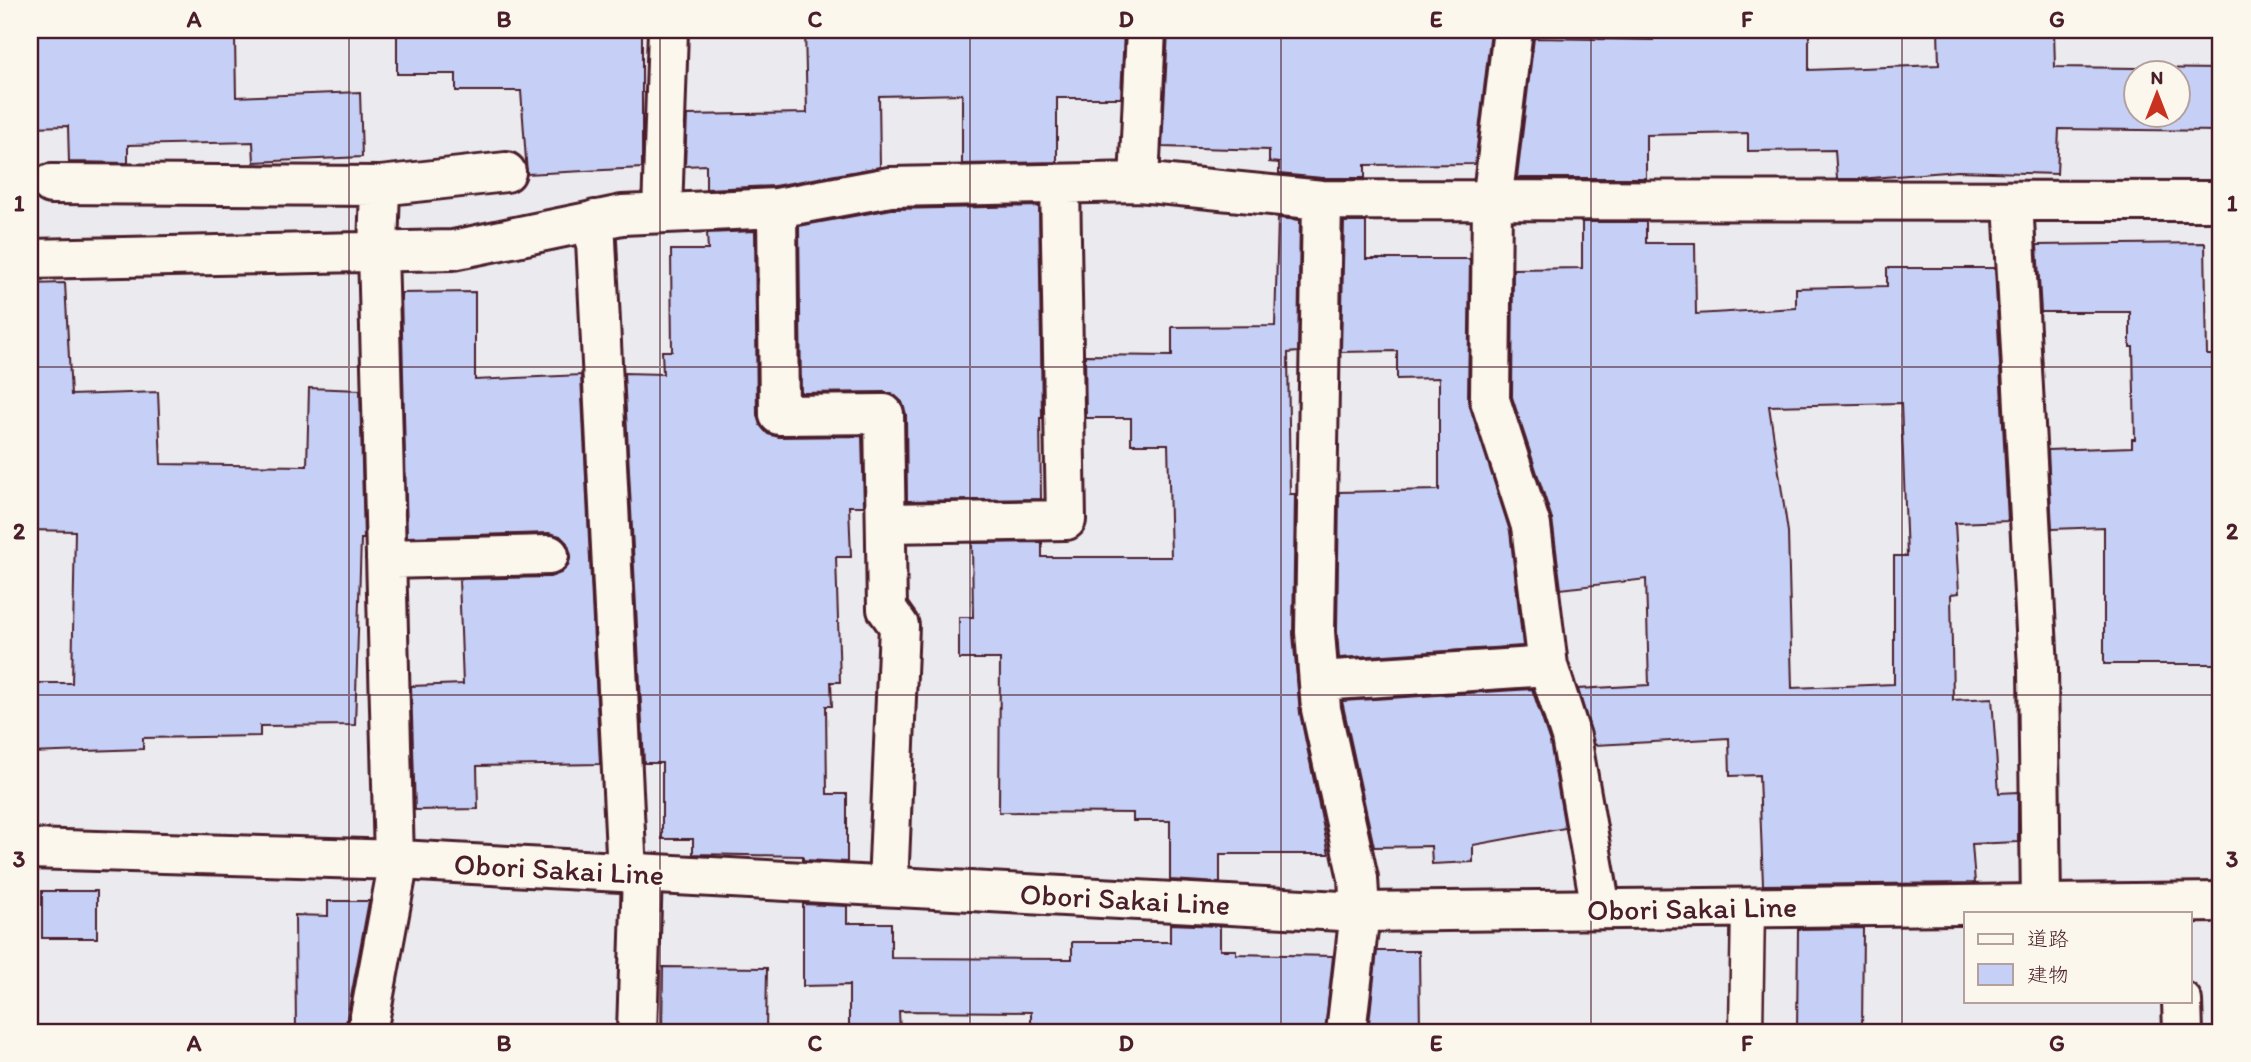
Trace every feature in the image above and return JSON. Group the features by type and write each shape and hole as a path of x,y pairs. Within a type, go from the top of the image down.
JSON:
{"street":[{"path":"662,213 668,30"},
{"path":"1139,182 1146,30"},
{"path":"1513,30 1492,202 1490,400 1531,526 1548,666 1571,737 1601,909"},
{"path":"51,184 380,186 506,172"},
{"path":"30,259 453,250 622,215 777,208 890,187 1139,182 1322,200 1492,202 2221,201"},
{"path":"886,523 1066,520 1060,184"},
{"path":"367,1032 396,860 378,251 380,186"},
{"path":"1322,200 1315,632 1321,709 1358,878 1360,912 1346,1032"},
{"path":"2013,201 2038,668 2041,903"},
{"path":"777,208 779,415 884,414 887,609 899,626 888,886"},
{"path":"595,220 634,873 637,1032"},
{"path":"386,559 549,555"},
{"path":"1319,681 1548,666"},
{"name":"Obori Sakai Line","path":"30,849 396,860 1360,912 2041,903 2181,908 2221,902"},
{"path":"2182,1002 2183,1032"}],"lane":[{"path":"1746,1032 1748,907"}],"building":[{"path":"30,30 206,30 207,39 235,39 236,97 360,92 362,157 254,162 253,142 128,145 128,163 69,162 68,126 30,127"},
{"path":"397,30 642,30 642,168 527,174 521,91 456,91 456,74 397,74"},
{"path":"805,30 1124,30 1121,98 1057,98 1057,162 962,164 962,94 879,96 880,167 774,186 706,189 706,165 685,166 687,115 807,113"},
{"path":"1331,30 1491,30 1475,164 1365,165 1365,178 1323,178 1279,174 1279,163 1269,162 1269,150 1162,147 1168,31 1331,35"},
{"path":"1653,30 1809,30 1809,70 1939,65 1938,30 2054,30 2055,67 2122,68 2122,130 2059,129 2057,174 1958,171 1837,179 1835,150 1748,151 1748,133 1646,135 1646,178 1517,178 1534,38 1653,40"},
{"path":"2192,69 2219,69 2218,131 2138,130 2192,130"},
{"path":"1039,206 1041,499 907,501 906,414 902,402 894,395 884,392 801,393 799,226 892,209"},
{"path":"1278,218 1300,220 1298,352 1288,353 1290,494 1295,494 1293,634 1300,713 1329,854 1220,854 1220,883 1170,880 1170,821 1133,821 1133,813 999,812 1000,659 959,659 959,617 973,617 972,543 1042,542 1042,557 1171,557 1168,444 1131,444 1131,418 1086,418 1085,355 1172,356 1172,327 1275,326"},
{"path":"1344,222 1366,222 1366,259 1470,259 1468,400 1510,531 1523,646 1339,658 1339,492 1439,490 1439,378 1397,379 1397,351 1341,352"},
{"path":"1582,222 1646,222 1646,243 1695,243 1696,314 1796,308 1796,288 1887,286 1887,268 1995,268 2008,521 1955,523 1959,593 1951,594 1953,700 1992,698 1999,793 2018,792 2018,842 1972,844 1975,883 1763,885 1759,775 1730,776 1729,738 1595,745 1578,689 1649,685 1646,579 1561,589 1552,519 1512,397 1513,269 1582,268","holes":["1901,403 1907,556 1894,556 1894,684 1792,688 1788,532 1769,406"]},
{"path":"755,231 757,415 760,425 768,434 779,437 862,436 864,506 849,506 851,557 836,557 840,682 831,682 832,706 826,706 827,794 847,794 847,862 803,860 803,856 693,854 693,839 662,839 662,763 644,763 624,373 663,374 662,351 672,351 671,250 708,250 707,233"},
{"path":"2205,243 2207,355 2213,355 2213,437 2221,437 2221,664 2104,664 2104,527 2052,529 2048,450 2132,447 2132,439 2135,439 2130,312 2041,312 2037,245"},
{"path":"65,283 71,395 158,392 161,464 307,466 309,388 360,390 364,539 361,539 355,725 260,726 260,736 143,738 143,749 30,753 30,683 72,683 75,531 30,530 30,284"},
{"path":"475,292 475,380 581,375 600,764 477,766 478,809 415,810 411,686 463,684 459,579 550,577 561,573 568,566 571,555 567,543 560,536 549,533 407,537 401,293"},
{"path":"1532,689 1550,742 1565,828 1473,845 1473,862 1432,864 1431,846 1374,847 1342,701"},
{"path":"42,891 97,891 97,938 42,938"},
{"path":"328,901 369,901 345,1029 296,1032 295,915 328,916"},
{"path":"803,904 847,906 847,923 891,923 891,958 1072,959 1072,942 1170,942 1170,924 1220,926 1220,950 1236,950 1236,954 1333,956 1325,1032 1251,1029 1031,1032 1031,1012 899,1011 900,1032 849,1032 849,985 803,986"},
{"path":"1863,928 1862,1032 1797,1032 1798,929"},
{"path":"1377,951 1419,951 1420,1032 1368,1032"},
{"path":"663,967 767,968 766,1032 662,1032"}]}
